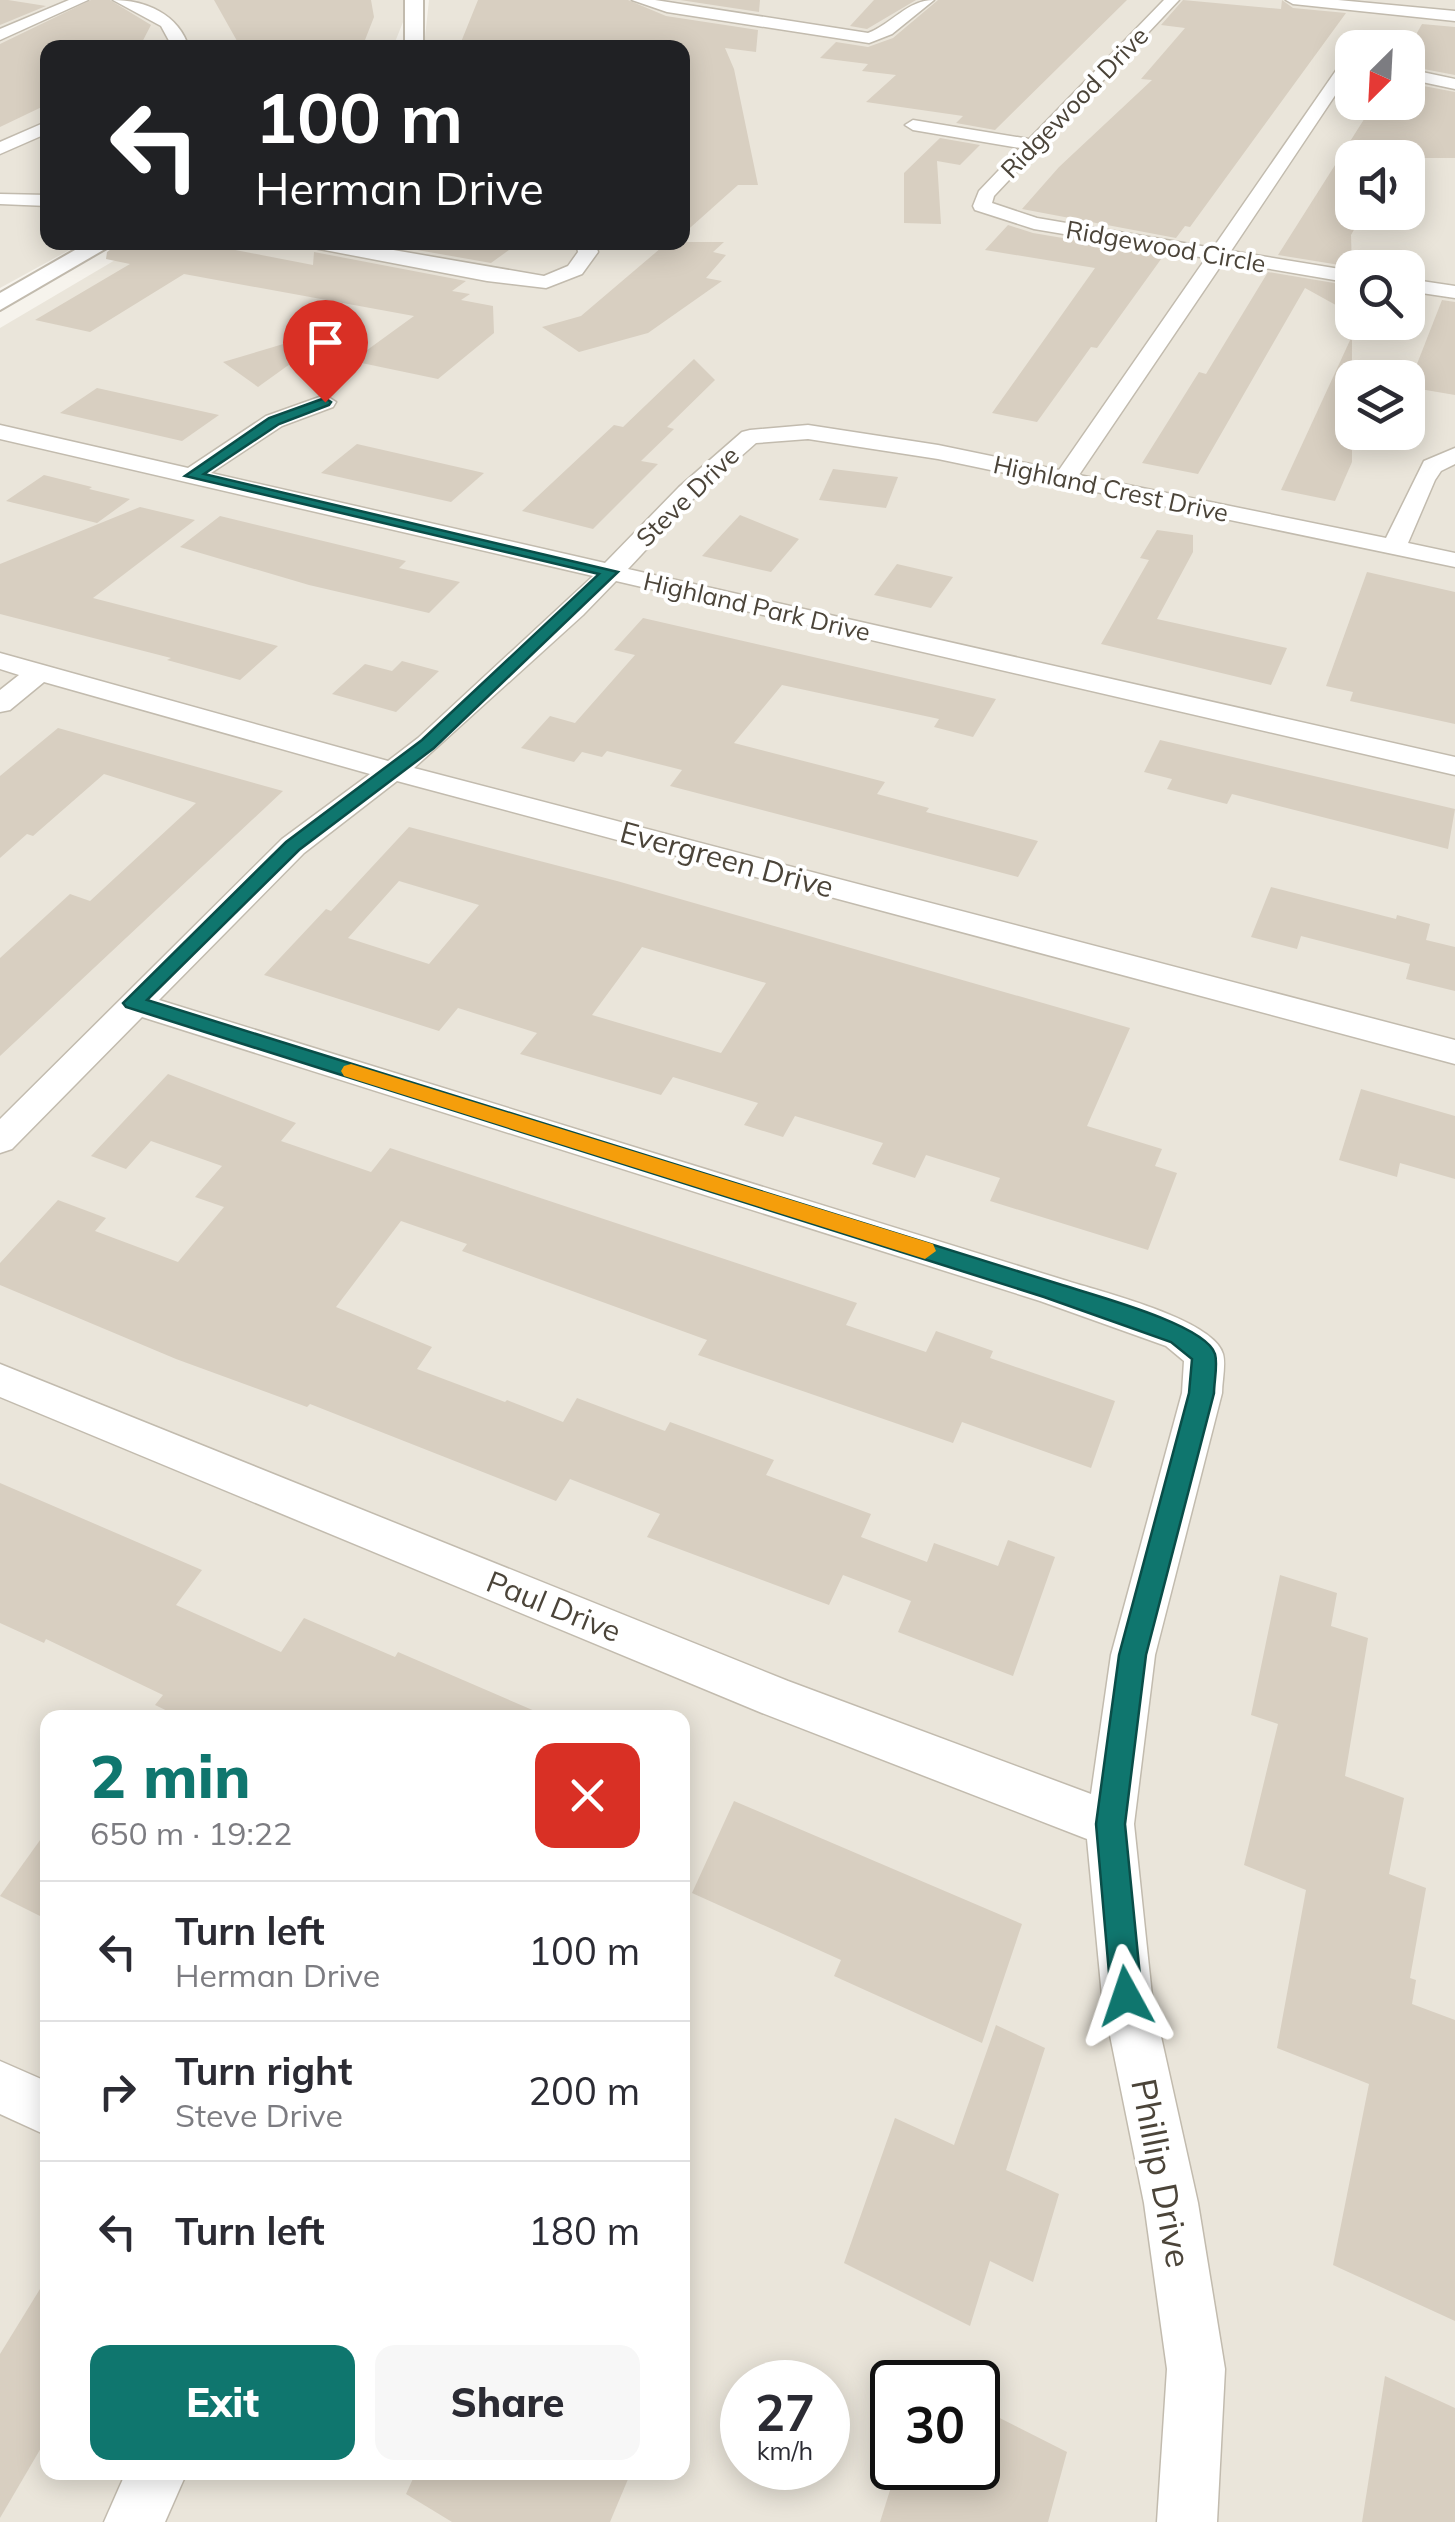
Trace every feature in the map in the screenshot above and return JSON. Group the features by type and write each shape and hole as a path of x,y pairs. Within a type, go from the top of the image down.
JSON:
{"street":[{"path":"0,36 81,0"},
{"path":"120,0 157,16 175,32 178,40"},
{"path":"414,0 414,40"},
{"path":"639,0 667,8 869,38 887,31 927,0"},
{"name":"Ridgewood Drive","path":"982,206 985,195 1172,0"},
{"path":"1293,0 1384,16 1455,16"},
{"path":"1425,78 1455,84"},
{"path":"1066,478 1335,85"},
{"path":"913,125 1033,145"},
{"path":"0,149 40,130"},
{"path":"0,199 40,201"},
{"name":"Ridgewood Circle","path":"982,206 1034,223 1335,274"},
{"path":"0,303 92,250"},
{"path":"356,250 546,282 575,270 588,250"},
{"path":"1425,288 1455,292"},
{"path":"192,476 274,421 325,402"},
{"name":"Highland Park Drive","path":"0,432 1455,766"},
{"name":"Highland Crest Drive","path":"765,433 842,435 1455,560"},
{"name":"Steve Drive","path":"0,1140 292,846 428,744 726,456 750,437 765,433"},
{"path":"1394,547 1422,480 1432,466 1455,455"},
{"name":"Evergreen Drive","path":"0,661 389,770 1455,1052"},
{"path":"0,704 39,672"},
{"name":"Phillip Drive","path":"133,1003 1051,1290 1180,1336 1204,1355 1202,1393 1133,1655 1110,1824 1126,1996 1171,2203 1196,2369 1188,2522"},
{"name":"Paul Drive","path":"0,1380 778,1698 1110,1824"},
{"path":"0,2087 40,2106"},
{"path":"134,2522 154,2480"}],"shaded area":[{"path":"0,0 403,0 405,17 396,40 40,40 40,250 69,250 0,288"},
{"path":"429,0 1455,0 1455,2522 0,2522 0,328 132,250 690,250 690,40 425,40"}],"building":[{"path":"0,0 8,0 46,6 0,25"},
{"path":"91,0 110,0 151,25 143,40 40,40 40,108 0,127 0,44"},
{"path":"214,0 371,0 374,17 365,40 236,40"},
{"path":"478,0 628,0 666,16 758,30 756,52 725,48 734,69 758,185 738,185 690,228 690,40 462,40"},
{"path":"680,0 760,0 759,12"},
{"path":"874,0 916,0 867,29 850,26"},
{"path":"938,0 1127,0 995,130 956,123 963,116 866,102 896,75 862,71 868,64 820,58 836,42 868,47 893,38"},
{"path":"1183,0 1281,9 1282,0 1293,8 1346,13 1190,227 1185,226 1176,238 1022,209 1059,167 1152,80 1141,79 1185,28 1161,25"},
{"path":"1422,24 1455,27 1455,75 1425,69 1425,30 1419,30"},
{"path":"1425,86 1455,92 1455,158 1425,158 1425,140 1351,140 1364,120 1425,120"},
{"path":"940,138 980,145 960,165 937,161 941,224 904,223 904,173"},
{"path":"1335,165 1335,230 1354,230 1351,250 1335,250 1335,264 1278,255"},
{"path":"1008,225 1033,233 1164,255 1037,422 992,413 1095,268 985,250"},
{"path":"690,242 724,242 713,252 726,255 706,278 722,281 648,333 579,352 542,327 581,316 659,250 690,250"},
{"path":"235,250 313,265 314,252 466,281 452,291 470,294 461,300 493,306 494,333 438,379 352,361 414,316 184,274 90,332 35,320 130,264 106,259 107,252"},
{"path":"417,250 509,250 491,263"},
{"path":"1268,272 1335,283 1335,305 1305,288 1198,474 1142,463 1199,372 1206,374"},
{"path":"1442,300 1455,302 1455,395 1425,390 1425,360 1419,360"},
{"path":"327,331 329,336 258,387 223,362"},
{"path":"1350,340 1352,340 1352,360 1341,360"},
{"path":"694,359 715,380 667,427 674,429 641,461 658,464 593,529 522,511 614,425 623,427"},
{"path":"1335,373 1335,450 1352,450 1352,462 1335,501 1281,490"},
{"path":"97,388 219,415 182,441 60,413"},
{"path":"357,444 484,473 451,502 321,473"},
{"path":"833,469 898,477 886,508 819,500"},
{"path":"44,475 130,499 97,523 6,501"},
{"path":"140,507 195,520 93,598 278,646 240,680 0,614 0,564"},
{"path":"740,515 799,539 771,572 702,556"},
{"path":"220,516 406,561 399,568 460,582 429,613 309,585 180,547"},
{"path":"1157,530 1193,535 1193,552 1157,619 1287,648 1271,685 1101,644 1149,560 1140,558"},
{"path":"897,564 953,577 931,608 874,595"},
{"path":"1367,572 1455,592 1455,724 1350,701 1353,692 1326,686"},
{"path":"643,618 996,699 973,737 934,727 939,719 782,685 734,743 885,782 877,794 929,808 926,812 1038,841 1018,877 670,786 682,770 607,751 602,757 582,752 574,762 521,748 550,716 575,723 635,655 614,650"},
{"path":"402,661 439,671 396,712 332,694 365,664 392,671"},
{"path":"58,728 283,791 0,1056 0,958 70,894 90,901 196,803 104,774 33,836 27,834 0,858 0,776"},
{"path":"1160,740 1455,809 1448,849 1232,794 1227,804 1167,789 1172,779 1144,772"},
{"path":"409,827 617,881 1130,1028 1087,1126 1162,1149 1155,1166 1177,1173 1148,1250 990,1201 1000,1178 926,1155 915,1178 872,1164 883,1143 795,1116 783,1137 744,1125 758,1103 673,1077 661,1095 520,1054 537,1033 458,1008 439,1031 264,975 326,909 331,911","holes":["399,881 479,905 429,964 348,938","642,947 766,983 721,1053 592,1015"]},
{"path":"1271,887 1430,924 1426,940 1455,947 1455,991 1406,979 1410,964 1301,936 1297,949 1251,937"},
{"path":"168,1074 296,1123 281,1141 371,1172 390,1148 857,1303 846,1325 926,1352 936,1331 993,1351 990,1358 1115,1401 1091,1468 962,1422 953,1443 698,1355 707,1340 462,1251 467,1244 401,1221 336,1307 432,1347 417,1369 505,1402 563,1422 577,1398 665,1431 670,1422 774,1460 766,1475 871,1514 861,1537 927,1562 934,1543 998,1566 1008,1540 1055,1557 1013,1676 898,1632 911,1601 843,1575 829,1605 647,1537 660,1514 570,1479 556,1501 310,1404 307,1407 176,1359 0,1285 0,1263 58,1200 106,1218 95,1231 178,1262 224,1207 195,1197 222,1166 151,1141 126,1169 91,1156"},
{"path":"1361,1089 1455,1116 1455,1179 1400,1163 1397,1177 1339,1160"},
{"path":"0,1483 202,1570 176,1605 281,1652 304,1618 395,1657 398,1652 532,1710 165,1710 155,1705 163,1695 46,1639 44,1643 0,1623"},
{"path":"1280,1575 1337,1593 1331,1626 1368,1638 1345,1776 1404,1798 1389,1874 1426,1888 1410,1978 1416,1980 1412,2004 1455,2020 1455,2321 1333,2265 1369,2084 1277,2048 1306,1890 1244,1865 1278,1724 1251,1715"},
{"path":"734,1801 1022,1924 982,2043 834,1976 841,1960 692,1893"},
{"path":"40,1840 40,1916 0,1896"},
{"path":"996,2025 1045,2048 1006,2170 1059,2194 1033,2282 990,2261 970,2326 844,2263 895,2118 954,2145"},
{"path":"40,2289 40,2450 0,2518 0,2354"},
{"path":"1385,2376 1455,2408 1455,2522 1362,2522"},
{"path":"1000,2418 1067,2452 1048,2522 880,2522 890,2490 1000,2490"},
{"path":"412,2480 628,2480 610,2522 452,2522 406,2494"}],"slow traffic":[{"path":"351,1071 925,1251"}],"route":[{"path":"325,402 274,421 192,476 610,572 428,744 292,846 133,1003 1051,1290 1180,1336 1204,1355 1202,1393 1133,1655 1110,1824 1126,1996"}]}
